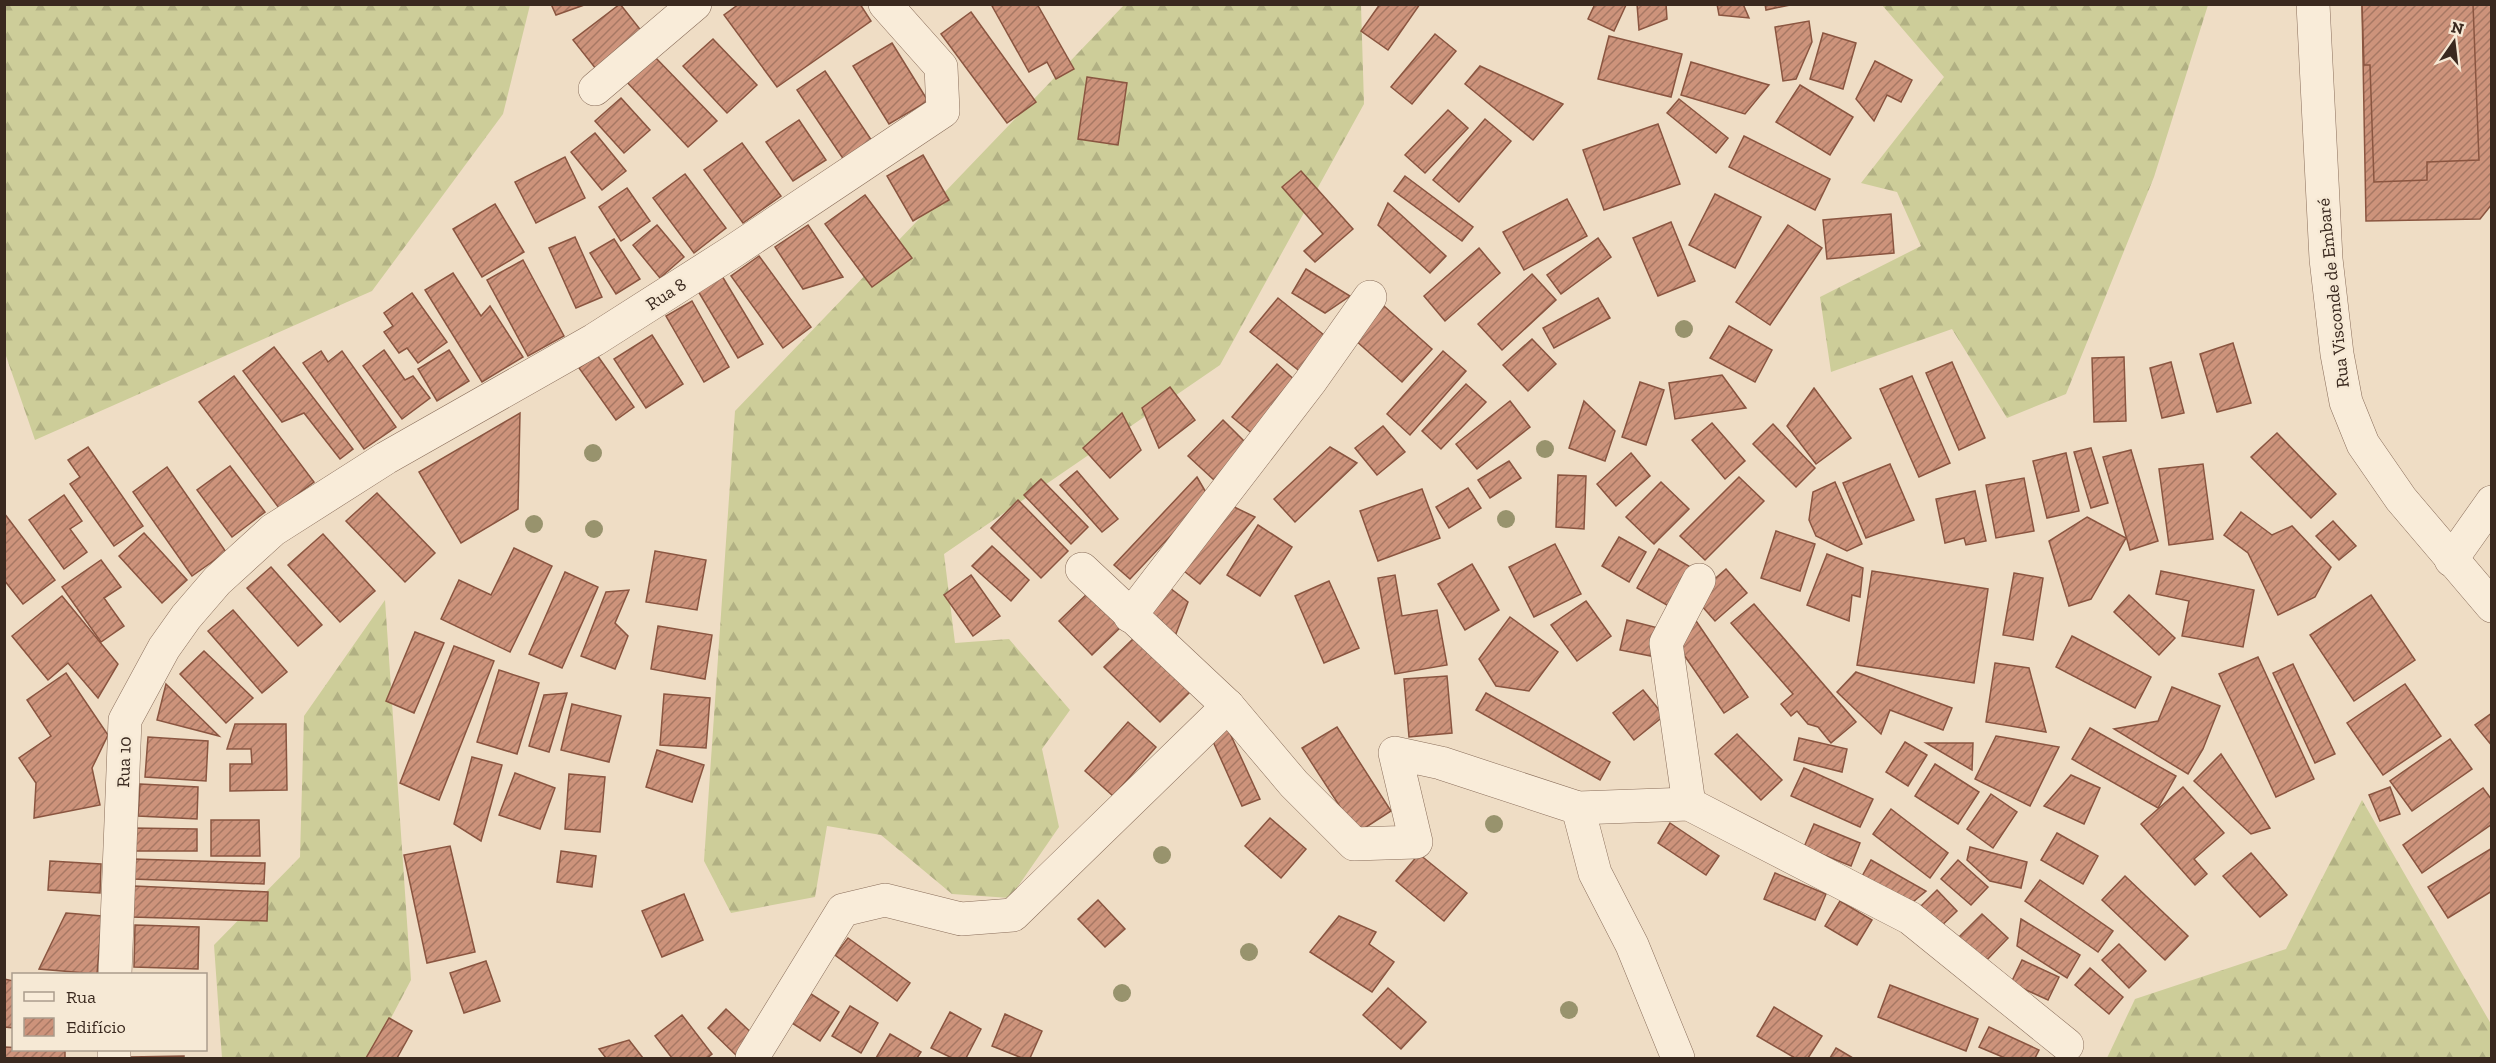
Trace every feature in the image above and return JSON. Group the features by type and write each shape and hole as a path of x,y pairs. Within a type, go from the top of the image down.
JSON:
{"street":[{"path":"595,88 695,4"},
{"name":"Rua 8","path":"273,530 386,458 594,340 732,252 943,111 941,67 885,4"},
{"name":"Rua Visconde de Embaré","path":"2313,4 2326,259 2337,354 2346,402 2363,444 2401,499 2492,606"},
{"path":"1130,616 1310,382 1370,297"},
{"path":"2451,560 2492,502"},
{"name":"Rua 10","path":"115,973 125,720 165,648 186,617 217,581 273,530"},
{"path":"1082,569 1228,706 1294,784 1354,844 1416,842 1395,753 1441,763 1578,808 1689,804 1910,918 2067,1045"},
{"path":"1689,804 1666,643 1699,580"},
{"path":"752,1059 843,910 885,900 961,919 1013,915 1228,706"},
{"path":"1578,808 1595,873 1632,945 1678,1059"}],"green space":[{"path":"4,5 530,5 503,114 372,291 35,440 5,353"},
{"path":"1124,5 1361,5 1364,104 1220,365 944,554 955,643 1009,639 1070,710 1042,749 1059,827 1010,898 952,894 881,835 827,826 815,897 731,913 704,861 735,411"},
{"path":"1882,5 2208,5 2154,177 2066,394 2007,418 1952,329 1831,372 1820,297 1921,246 1897,192 1861,183 1944,77"},
{"path":"385,600 411,980 370,1058 222,1058 214,945 300,857 304,716"},
{"path":"2362,800 2491,1024 2491,1058 2107,1058 2135,999 2286,949"}],"building":[{"path":"551,4 587,4 556,15"},
{"path":"620,4 643,33 596,69 573,40"},
{"path":"739,4 860,4 871,21 777,87 724,15"},
{"path":"994,4 1037,4 1074,69 1056,79 1047,62 1029,72 992,6"},
{"path":"1380,4 1420,4 1388,50 1361,31"},
{"path":"1595,4 1626,5 1614,31 1588,19"},
{"path":"1637,4 1666,4 1667,19 1639,30"},
{"path":"1717,4 1743,4 1749,18 1719,15"},
{"path":"1765,4 1795,4 1766,10"},
{"path":"2362,4 2492,4 2492,204 2480,219 2366,221"},
{"path":"2362,4 2473,4 2479,160 2427,162 2427,180 2374,182 2370,65 2364,65"},
{"path":"971,12 1036,102 1007,123 941,34"},
{"path":"1809,21 1812,42 1796,79 1783,81 1775,27"},
{"path":"1823,33 1856,43 1843,89 1810,79"},
{"path":"1435,34 1456,51 1412,104 1391,87"},
{"path":"1609,36 1682,54 1671,97 1598,79"},
{"path":"713,39 757,85 727,113 683,66"},
{"path":"892,43 928,101 889,124 853,66"},
{"path":"652,54 717,121 688,147 625,80"},
{"path":"1875,61 1912,80 1901,102 1887,95 1874,121 1856,99"},
{"path":"1691,62 1769,85 1745,114 1681,95"},
{"path":"1480,66 1563,104 1533,140 1465,84"},
{"path":"825,71 872,141 844,160 797,90"},
{"path":"1087,77 1127,83 1118,145 1078,139"},
{"path":"1800,85 1853,117 1830,155 1776,122"},
{"path":"621,98 650,130 624,153 595,121"},
{"path":"1679,99 1728,138 1716,153 1667,113"},
{"path":"1448,110 1468,128 1425,173 1405,155"},
{"path":"1485,119 1511,141 1459,202 1433,180"},
{"path":"799,120 826,160 793,181 766,142"},
{"path":"1658,124 1680,184 1604,210 1583,150"},
{"path":"595,133 626,171 602,190 571,152"},
{"path":"1744,136 1830,179 1815,210 1729,167"},
{"path":"742,143 781,196 743,223 704,170"},
{"path":"923,155 949,200 913,221 887,176"},
{"path":"565,157 585,198 536,223 515,182"},
{"path":"1301,171 1353,229 1315,262 1304,251 1323,234 1282,187"},
{"path":"685,174 726,228 694,253 653,198"},
{"path":"1405,176 1473,227 1462,241 1394,191"},
{"path":"627,188 650,221 621,241 599,207"},
{"path":"1715,194 1761,217 1735,268 1689,245"},
{"path":"865,195 912,258 872,287 825,224"},
{"path":"1567,199 1587,236 1524,270 1503,232"},
{"path":"1388,203 1446,256 1430,273 1378,225"},
{"path":"495,204 524,252 482,277 453,229"},
{"path":"1891,214 1894,253 1827,259 1823,220"},
{"path":"1671,222 1695,281 1658,296 1633,238"},
{"path":"657,225 684,257 660,278 633,245"},
{"path":"808,225 843,277 803,289 775,247"},
{"path":"1788,225 1822,248 1770,325 1736,302"},
{"path":"575,237 602,297 576,308 549,248"},
{"path":"1598,238 1611,257 1561,294 1547,275"},
{"path":"614,239 640,279 616,294 590,253"},
{"path":"1479,248 1500,273 1445,321 1424,296"},
{"path":"759,256 811,327 783,348 731,276"},
{"path":"523,260 564,336 528,356 487,280"},
{"path":"1306,269 1350,296 1325,313 1292,293"},
{"path":"453,273 481,316 490,306 523,357 482,382 425,290"},
{"path":"1532,274 1556,300 1502,350 1478,324"},
{"path":"722,276 763,344 738,358 698,291"},
{"path":"412,293 447,342 418,363 407,348 399,353 384,332 393,326 384,313"},
{"path":"1278,298 1329,339 1302,373 1250,332"},
{"path":"1598,298 1610,318 1554,348 1543,328"},
{"path":"692,301 729,367 704,382 666,316"},
{"path":"1384,306 1432,349 1402,382 1354,339"},
{"path":"1729,326 1772,350 1755,382 1710,358"},
{"path":"652,335 683,384 646,408 614,359"},
{"path":"1532,339 1556,364 1528,391 1503,365"},
{"path":"2233,343 2251,403 2217,412 2200,354"},
{"path":"274,347 353,449 340,459 304,413 282,422 243,371"},
{"path":"384,350 405,380 413,376 430,398 402,419 363,366"},
{"path":"449,350 469,381 437,401 418,369"},
{"path":"321,351 328,362 342,351 396,427 364,449 303,363"},
{"path":"1443,351 1466,371 1410,435 1387,414"},
{"path":"597,355 634,407 616,420 579,368"},
{"path":"2124,357 2126,421 2094,422 2092,358"},
{"path":"1952,362 1985,438 1959,450 1926,373"},
{"path":"2171,362 2184,413 2162,418 2150,368"},
{"path":"1277,364 1298,383 1254,435 1232,417"},
{"path":"1722,375 1746,408 1675,419 1669,383"},
{"path":"234,376 314,482 279,508 199,402"},
{"path":"1912,376 1950,463 1919,477 1880,389"},
{"path":"1640,382 1664,390 1646,445 1622,437"},
{"path":"1466,384 1486,402 1441,449 1422,431"},
{"path":"1170,387 1195,420 1159,448 1142,408"},
{"path":"1814,388 1851,438 1816,464 1787,426"},
{"path":"1510,401 1530,427 1477,469 1456,444"},
{"path":"1584,401 1615,431 1605,461 1569,448"},
{"path":"520,413 518,509 461,543 419,472"},
{"path":"1122,413 1141,450 1110,478 1083,448"},
{"path":"1223,420 1249,446 1214,480 1188,456"},
{"path":"1712,423 1745,461 1725,479 1692,440"},
{"path":"1773,424 1815,468 1796,487 1753,444"},
{"path":"1383,426 1405,452 1377,475 1355,448"},
{"path":"2277,433 2336,494 2311,518 2251,457"},
{"path":"88,447 143,526 114,546 70,484 80,477 68,460"},
{"path":"1330,447 1357,463 1295,522 1274,499"},
{"path":"2091,448 2108,503 2091,508 2074,452"},
{"path":"2131,450 2158,541 2130,550 2103,457"},
{"path":"1631,453 1650,476 1616,506 1597,484"},
{"path":"2066,453 2079,511 2047,518 2033,461"},
{"path":"1509,461 1521,478 1490,498 1478,480"},
{"path":"1890,464 1914,520 1866,538 1843,483"},
{"path":"2203,464 2213,539 2169,545 2159,469"},
{"path":"230,466 265,512 232,537 197,490"},
{"path":"167,467 226,552 192,576 133,492"},
{"path":"1077,471 1118,519 1102,532 1060,485"},
{"path":"1558,475 1586,476 1584,529 1556,527"},
{"path":"1197,477 1208,496 1130,579 1114,565"},
{"path":"1739,477 1764,501 1705,560 1680,536"},
{"path":"2024,478 2034,531 1996,538 1986,485"},
{"path":"1041,479 1088,527 1071,544 1024,495"},
{"path":"1661,482 1689,509 1654,544 1626,517"},
{"path":"1835,482 1862,544 1847,551 1816,536 1809,520 1813,492"},
{"path":"1468,488 1481,508 1449,528 1436,507"},
{"path":"1422,489 1440,538 1378,561 1360,511"},
{"path":"1975,491 1986,541 1966,545 1964,538 1945,543 1936,499"},
{"path":"377,493 435,553 405,582 346,521"},
{"path":"64,495 82,521 70,529 87,552 64,569 29,520"},
{"path":"1018,500 1068,551 1041,578 991,528"},
{"path":"1230,505 1255,517 1200,584 1179,567"},
{"path":"2241,512 2272,535 2292,526 2331,567 2315,597 2278,615 2248,553 2224,535"},
{"path":"4,513 55,580 23,604 4,580"},
{"path":"2087,517 2126,538 2091,599 2069,606 2049,541"},
{"path":"2333,521 2356,546 2339,560 2316,536"},
{"path":"1258,525 1292,547 1260,596 1227,575"},
{"path":"1776,531 1815,544 1800,591 1761,578"},
{"path":"144,533 187,580 162,603 119,556"},
{"path":"323,534 375,591 340,622 288,565"},
{"path":"1619,537 1646,552 1629,582 1602,566"},
{"path":"1555,544 1581,594 1534,617 1509,567"},
{"path":"992,546 1029,580 1011,601 972,566"},
{"path":"514,548 552,566 510,652 441,619 459,580 491,595"},
{"path":"1659,549 1694,569 1672,608 1637,588"},
{"path":"655,551 706,560 697,610 646,602"},
{"path":"1827,554 1863,568 1860,597 1852,595 1849,621 1807,605"},
{"path":"101,560 121,587 104,598 124,626 101,642 62,587"},
{"path":"1472,564 1499,610 1465,630 1438,584"},
{"path":"271,567 322,625 298,646 247,588"},
{"path":"1726,569 1747,593 1715,621 1694,597"},
{"path":"1872,571 1988,589 1974,683 1857,665"},
{"path":"2161,571 2254,590 2243,647 2182,636 2189,601 2156,594"},
{"path":"565,572 598,587 562,668 529,654"},
{"path":"2014,573 2043,578 2033,640 2003,635"},
{"path":"971,575 1000,616 973,636 944,595"},
{"path":"1395,575 1402,616 1437,610 1447,665 1395,674 1378,578"},
{"path":"1329,581 1359,648 1324,663 1295,596"},
{"path":"1170,588 1188,602 1174,639 1146,617"},
{"path":"629,590 615,623 628,636 615,669 581,656 606,592"},
{"path":"1089,592 1123,625 1092,655 1059,621"},
{"path":"2129,595 2175,638 2159,655 2114,612"},
{"path":"2371,595 2415,660 2354,701 2310,635"},
{"path":"62,596 118,664 98,698 68,663 48,680 12,636"},
{"path":"1586,601 1611,636 1577,661 1551,625"},
{"path":"1754,604 1856,722 1831,743 1818,727 1808,724 1797,711 1791,716 1781,704 1793,694 1731,623"},
{"path":"233,610 287,672 262,693 208,631"},
{"path":"1510,617 1558,652 1529,691 1496,686 1479,659"},
{"path":"1694,618 1748,697 1724,713 1675,642"},
{"path":"1627,620 1662,629 1656,657 1620,650"},
{"path":"658,626 712,635 705,679 651,669"},
{"path":"415,632 444,643 414,713 386,701"},
{"path":"2072,636 2151,677 2135,708 2056,667"},
{"path":"1135,637 1190,692 1160,722 1104,667"},
{"path":"454,646 494,661 439,800 400,783"},
{"path":"204,651 253,698 226,723 180,674"},
{"path":"2258,657 2314,779 2276,797 2219,674"},
{"path":"1995,663 2029,668 2046,732 1986,722"},
{"path":"2293,664 2335,754 2315,763 2273,673"},
{"path":"499,670 539,683 517,754 477,742"},
{"path":"1856,672 1952,708 1943,730 1890,710 1881,734 1837,692"},
{"path":"66,673 108,735 92,768 100,805 34,818 36,783 19,758 51,736 27,700"},
{"path":"1447,676 1452,733 1409,737 1404,679"},
{"path":"166,684 219,736 157,720"},
{"path":"2405,684 2441,736 2383,775 2347,723"},
{"path":"2172,687 2220,706 2203,749 2188,774 2114,729 2158,721"},
{"path":"1643,690 1664,716 1634,740 1613,713"},
{"path":"567,693 549,752 529,746 544,695"},
{"path":"1486,693 1610,762 1600,780 1476,710"},
{"path":"664,694 710,698 706,748 660,745"},
{"path":"572,704 621,716 609,762 561,750"},
{"path":"2492,713 2492,746 2475,725"},
{"path":"1128,722 1156,747 1113,796 1085,771"},
{"path":"235,724 286,724 287,790 230,791 230,764 252,764 251,749 227,749"},
{"path":"1337,727 1391,811 1357,833 1302,748"},
{"path":"2090,728 2176,776 2158,808 2072,759"},
{"path":"1228,729 1260,799 1242,806 1211,737"},
{"path":"1737,734 1782,780 1761,800 1715,754"},
{"path":"1996,736 2059,747 2030,806 1975,779"},
{"path":"148,737 208,741 206,781 145,777"},
{"path":"1799,738 1847,749 1842,772 1794,760"},
{"path":"2450,739 2472,769 2412,811 2390,781"},
{"path":"1905,742 1927,755 1908,786 1886,772"},
{"path":"1926,743 1973,743 1972,770"},
{"path":"657,750 704,765 692,802 646,787"},
{"path":"2221,754 2270,828 2251,834 2194,781"},
{"path":"472,757 502,765 481,841 454,824"},
{"path":"1935,764 1979,792 1958,824 1915,796"},
{"path":"1804,768 1873,799 1860,827 1791,796"},
{"path":"515,773 555,788 540,829 499,815"},
{"path":"569,774 605,777 600,832 565,829"},
{"path":"2071,775 2100,788 2084,824 2044,806"},
{"path":"140,784 198,787 197,819 138,816"},
{"path":"2183,787 2224,833 2194,859 2207,874 2195,885 2141,824"},
{"path":"2390,787 2400,814 2380,821 2369,795"},
{"path":"2483,788 2492,800 2492,824 2422,873 2403,845"},
{"path":"1991,794 2017,812 1993,848 1967,829"},
{"path":"1891,809 1948,853 1930,878 1873,834"},
{"path":"1270,818 1306,849 1281,878 1245,846"},
{"path":"211,820 259,820 260,856 211,856"},
{"path":"1670,823 1719,856 1706,875 1658,843"},
{"path":"1814,824 1860,843 1851,866 1804,847"},
{"path":"133,828 197,829 197,851 133,851"},
{"path":"2057,833 2098,856 2083,884 2041,860"},
{"path":"450,846 475,952 427,963 404,855"},
{"path":"1970,847 2027,862 2021,888 1990,881 1967,860"},
{"path":"2492,848 2492,891 2448,918 2428,887"},
{"path":"561,851 596,856 592,887 557,882"},
{"path":"2251,853 2287,895 2260,917 2223,876"},
{"path":"1419,854 1467,893 1444,921 1396,881"},
{"path":"133,859 265,863 264,884 133,879"},
{"path":"1871,860 1926,891 1908,906 1860,880"},
{"path":"1958,860 1988,887 1971,905 1941,879"},
{"path":"50,861 101,864 100,893 48,890"},
{"path":"1775,873 1826,894 1815,920 1764,899"},
{"path":"2125,876 2188,936 2165,960 2102,900"},
{"path":"2040,880 2113,931 2098,952 2025,901"},
{"path":"134,886 268,892 267,921 132,917"},
{"path":"1937,890 1957,911 1937,930 1917,910"},
{"path":"684,894 703,940 662,957 642,911"},
{"path":"1098,900 1125,929 1105,947 1078,919"},
{"path":"1840,901 1872,920 1857,945 1825,926"},
{"path":"66,913 102,916 97,973 39,969"},
{"path":"1982,914 2008,938 1984,963 1958,938"},
{"path":"1339,916 1376,932 1369,944 1394,962 1372,992 1310,952"},
{"path":"2021,919 2080,955 2067,978 2017,946"},
{"path":"135,925 199,927 198,969 134,967"},
{"path":"848,938 910,983 897,1001 835,955"},
{"path":"2119,944 2146,971 2129,988 2102,960"},
{"path":"2022,960 2059,977 2048,1000 2011,983"},
{"path":"486,961 500,1001 464,1013 450,973"},
{"path":"2090,968 2123,997 2109,1014 2075,985"},
{"path":"4,979 12,981 12,1028 4,1027"},
{"path":"1890,985 1978,1019 1966,1051 1878,1017"},
{"path":"1388,988 1426,1022 1401,1049 1363,1015"},
{"path":"811,994 839,1012 820,1041 792,1023"},
{"path":"850,1006 878,1023 861,1053 832,1036"},
{"path":"1774,1007 1822,1036 1808,1058 1795,1058 1757,1036"},
{"path":"726,1009 757,1038 739,1058 708,1028"},
{"path":"950,1012 981,1029 966,1058 952,1058 931,1048"},
{"path":"1005,1014 1042,1031 1030,1058 1022,1058 992,1046"},
{"path":"682,1015 712,1054 707,1058 672,1058 655,1036"},
{"path":"389,1018 412,1031 397,1058 366,1058"},
{"path":"1989,1027 2039,1050 2035,1058 2005,1058 1979,1047"},
{"path":"890,1034 921,1052 917,1058 876,1058"},
{"path":"629,1040 643,1058 606,1058 599,1049"},
{"path":"4,1047 12,1047 12,1051 65,1051 65,1058 4,1058"},
{"path":"1836,1048 1853,1058 1830,1058"},
{"path":"184,1056 184,1058 131,1057"}]}
